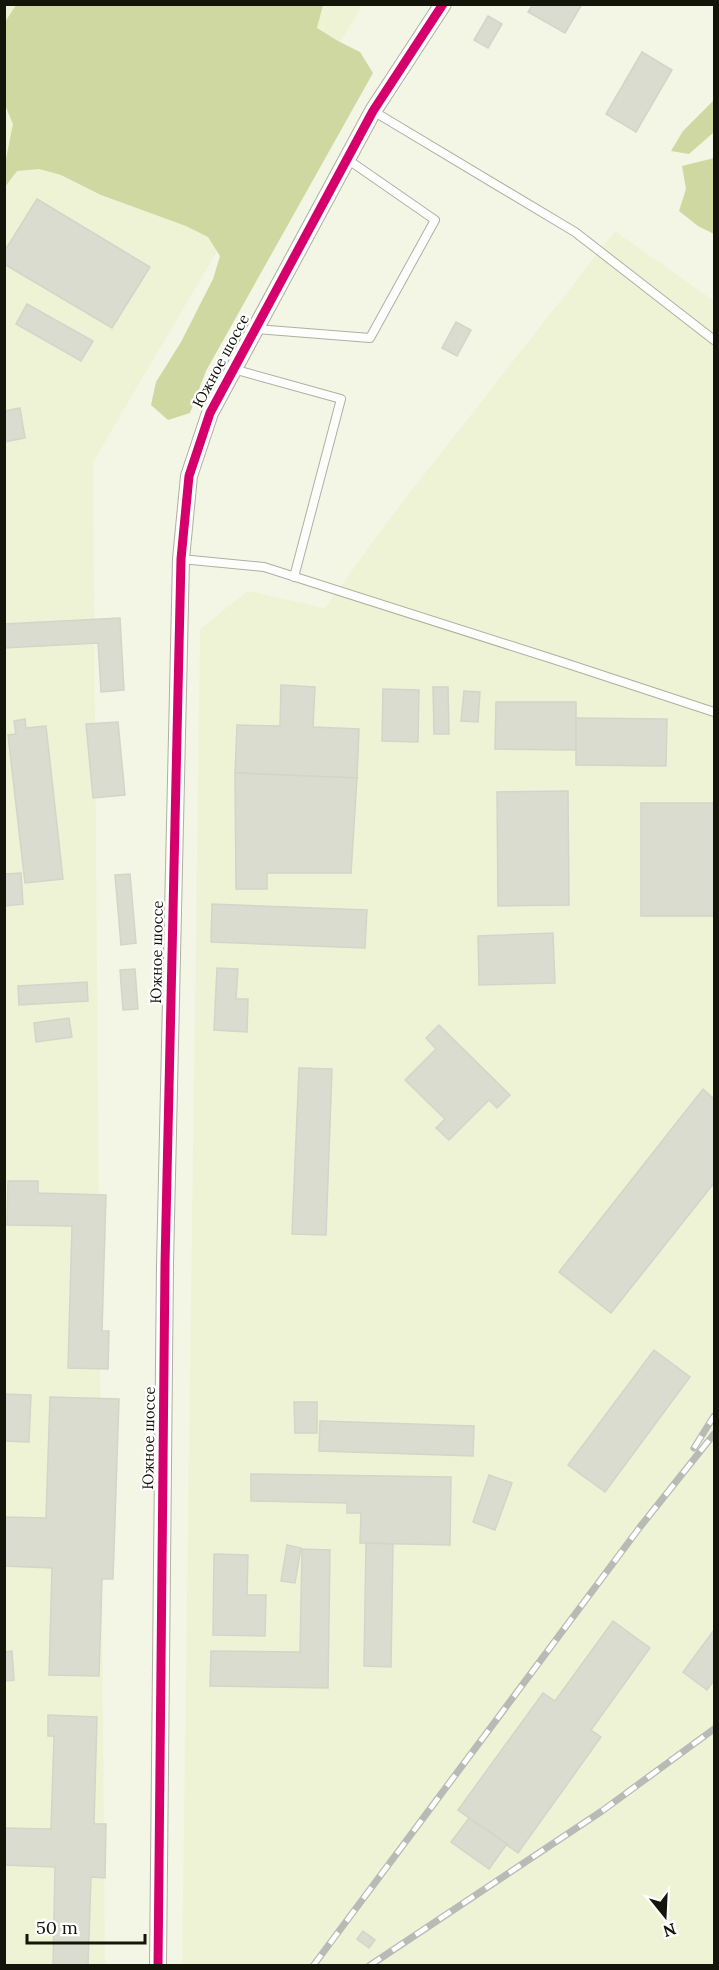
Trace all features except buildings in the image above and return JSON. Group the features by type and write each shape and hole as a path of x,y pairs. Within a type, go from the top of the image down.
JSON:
{"street":[{"name":"Южное шоссе","path":"158,1965 165,1264 181,559 189,476 210,413 233,369 373,111 444,4"}],"lane":[{"path":"373,111 574,232 714,340"},
{"path":"255,329 370,338 435,220 347,159"},
{"path":"233,369 341,399 294,577"},
{"path":"181,559 264,567 714,712"}],"shaded area":[{"path":"5,5 362,5 93,462 105,1965 5,1966"},
{"path":"615,231 714,301 714,1965 182,1966 200,629 248,591 325,608 390,518"}],"green space":[{"path":"16,5 323,5 317,28 360,52 373,73 206,371 190,413 168,420 151,405 156,382 181,342 213,279 220,256 208,237 186,226 101,195 61,175 39,169 17,171 5,187 5,164 13,124 5,105 5,22"},
{"path":"714,100 714,132 689,154 671,151 683,131"},
{"path":"714,158 714,234 698,226 679,211 686,189 682,166"}],"railway":[{"path":"694,1448 714,1416"},
{"path":"313,1966 640,1527 714,1434"},
{"path":"369,1966 602,1811 714,1729"}],"cycle path":[{"path":"158,1966 165,1264 181,559 189,476 210,413 373,111 443,4"}]}
